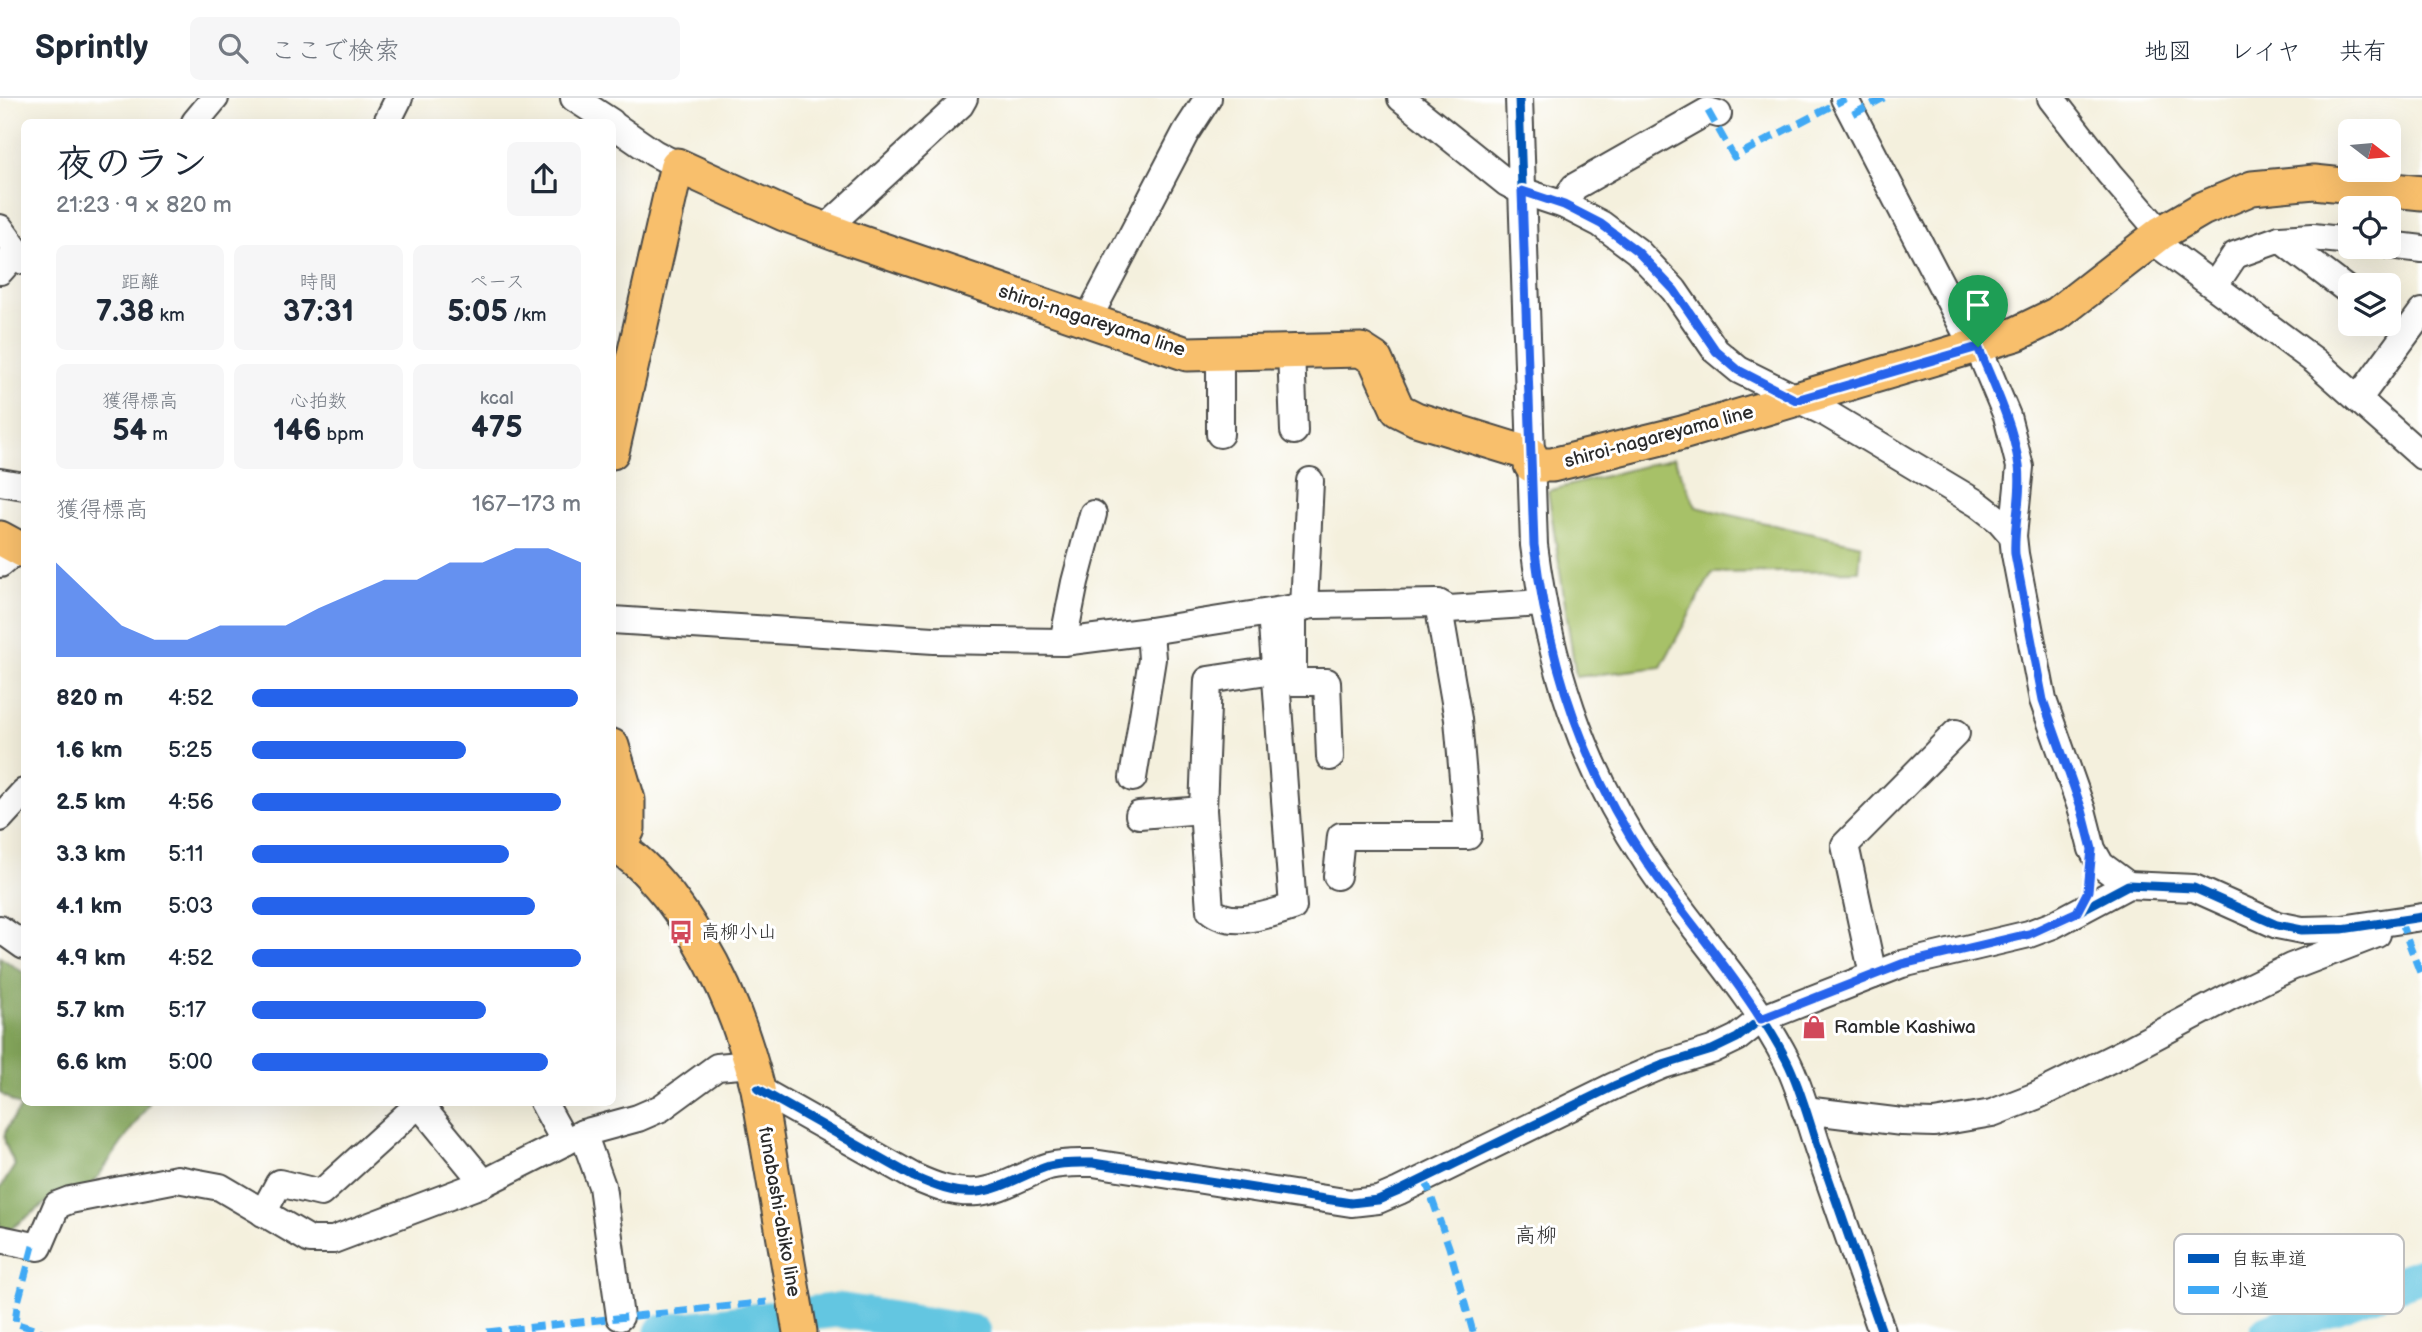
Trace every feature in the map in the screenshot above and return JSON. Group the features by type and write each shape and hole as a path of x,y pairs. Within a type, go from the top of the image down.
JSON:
{"main road":[{"name":"shiroi-nagareyama line","path":"677,165 784,214 1187,354 1361,350 1375,359 1398,410 1416,419 1530,454 1531,465 1552,465 1682,433 2016,334 2057,314 2157,237 2202,209 2252,188 2314,182 2422,193"},
{"path":"616,430 677,165"},
{"path":"616,760 628,800 628,829 616,846"},
{"name":"funabashi-abiko line","path":"616,846 650,873 691,926 723,981 755,1077 800,1332"}],"street":[{"path":"198,119 215,98"},
{"path":"388,119 399,98"},
{"path":"574,98 606,119"},
{"path":"825,229 964,98"},
{"path":"1087,321 1186,131 1208,98"},
{"path":"1401,98 1507,183 1564,205 1601,224 1637,251 1674,290 1716,351 1738,370 1826,413 1978,504 2014,536"},
{"path":"1519,98 1534,545 1541,603 1558,673 1575,722 1613,807 1647,863 1761,1019 1788,1063 1881,1332"},
{"path":"1844,98 1976,348 2007,416 2020,467 2015,554 2043,700 2082,810 2092,849 2101,865 2128,885"},
{"path":"2051,98 2157,237 2315,361 2422,456"},
{"path":"1564,205 1574,187 1707,111 1718,114"},
{"path":"616,126 677,165"},
{"path":"0,228 14,261"},
{"path":"2215,285 2235,255 2280,239 2313,237 2338,240"},
{"path":"2280,239 2338,283"},
{"path":"2401,246 2422,249"},
{"path":"2401,325 2422,312"},
{"path":"2358,399 2392,336"},
{"path":"1292,350 1294,431"},
{"path":"1220,354 1220,434"},
{"path":"1274,670 1208,680 1203,810 1210,910 1218,917 1249,919 1293,908 1274,670 1289,609 1310,481"},
{"path":"0,482 21,486"},
{"path":"1063,642 1093,514"},
{"path":"616,620 934,640 1063,642 1289,609 1438,603 1449,609 1541,603"},
{"path":"1337,876 1341,836 1468,836 1458,719 1438,603"},
{"path":"1289,609 1293,682 1327,682 1330,757"},
{"path":"1133,778 1152,659 1150,631"},
{"path":"1873,975 1845,845 1956,733"},
{"path":"0,818 21,795"},
{"path":"1139,815 1203,810"},
{"path":"2077,912 2088,891 2092,849"},
{"path":"0,1239 39,1248 57,1205 69,1200 177,1180 220,1187 310,1240 333,1240 484,1183 574,1137 638,1118 661,1108 718,1067 755,1077 914,1177 936,1187 957,1192 979,1192 1047,1167 1066,1163 1093,1163 1351,1203 1378,1200 1614,1086 1737,1038 1761,1019 1873,975 1934,955 2029,934 2128,885 2194,888 2277,925 2302,930 2342,929 2411,919"},
{"path":"1805,1110 1923,1122 1964,1119 1992,1113 2036,1096 2126,1052 2229,996 2291,967 2411,919"},
{"path":"0,929 21,944"},
{"path":"264,1213 279,1183 321,1193 417,1106"},
{"path":"421,1106 484,1183"},
{"path":"547,1106 574,1137 602,1186 620,1317"}],"green space":[{"path":"1674,458 1696,507 1861,545 1859,571 1712,573 1661,667 1576,677 1548,491"},
{"path":"0,957 21,971 21,1106 148,1106 88,1191 51,1199 4,1234 0,1231 0,1189 15,1165 4,1136 21,1107 0,1093"}],"waterway":[{"path":"2404,1282 2422,1275"},
{"path":"662,1332 838,1310 973,1332"},
{"path":"2267,1332 2316,1314"}],"marked path":[{"path":"1853,114 1884,98"},
{"path":"1708,111 1734,157 1845,99"},
{"path":"2400,920 2422,978"},
{"path":"1425,1179 1449,1247 1473,1332"},
{"path":"33,1246 15,1323 42,1332"},
{"path":"487,1332 767,1302"}],"cycle path":[{"path":"1519,98 1534,545 1540,588 1559,671 1586,749 1624,825 1664,887 1756,1009 1787,1061 1801,1094 1882,1332"},
{"path":"758,1089 914,1177 952,1191 986,1191 1049,1166 1093,1163 1351,1203 1378,1200 1399,1191 1614,1086 1663,1065 1712,1050 1737,1038 1761,1019 1902,964 2029,934 2053,925 2128,885 2194,888 2277,925 2302,930 2342,929 2422,917"}],"place":[{"name":"高柳小山","path":"681,932"},
{"name":"Ramble Kashiwa","path":"1814,1027"}],"district":[{"name":"高柳","path":"1536,1235"}],"route":[{"path":"1522,191 1564,205 1601,224 1637,251 1674,290 1716,351 1738,370 1796,400 1978,347 2007,416 2020,467 2015,554 2043,700 2082,810 2092,849 2088,891 2077,912 2053,925 2029,934 1902,964 1761,1019 1647,863 1613,807 1590,760 1558,673 1541,603 1534,545 1522,191"}]}
